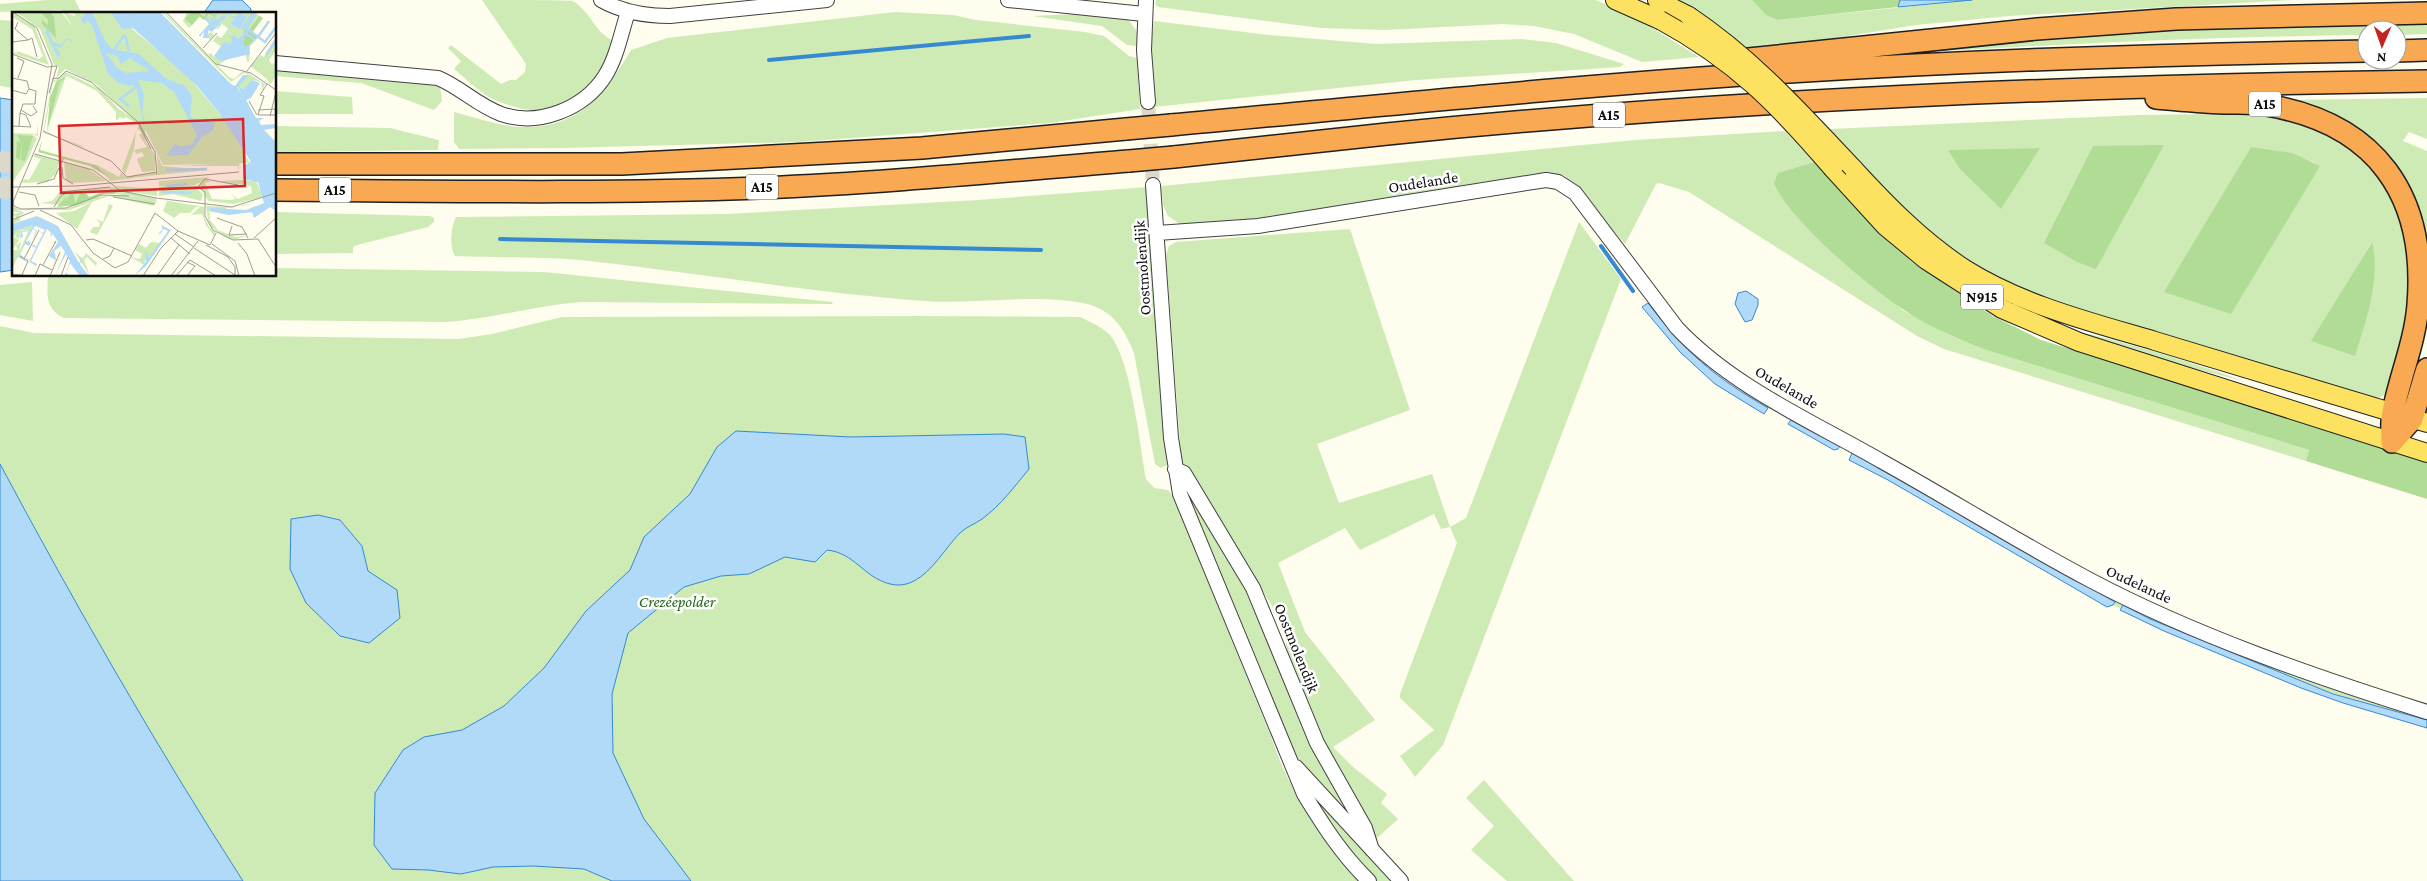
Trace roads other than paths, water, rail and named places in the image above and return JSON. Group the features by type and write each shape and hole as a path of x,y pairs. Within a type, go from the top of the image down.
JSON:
{"highway":[{"name":"A15","path":"2289,16 2313,8 2367,0"},
{"name":"A15","path":"1630,84 1672,67 2037,28 2176,19 2427,13"},
{"path":"2407,51 2427,50"},
{"name":"A15","path":"276,164 642,163 922,148 1630,84 2012,59 2357,51"},
{"name":"A15","path":"276,190 542,193 761,188 919,178 1129,161 1388,134 1600,116 2046,90 2427,81"},
{"name":"A15","path":"2046,90 2264,104 2302,112 2333,124 2362,144 2384,167 2398,187 2412,217 2418,240 2418,306 2410,418"},
{"name":"A15","path":"2392,442 2410,418 2427,369"}],"main road":[{"name":"N915","path":"1615,0 1660,20 1698,41 1742,74 1798,129 1892,232 1934,266 2002,309 2079,342 2427,453"},
{"name":"N915","path":"1657,0 1689,16 1737,51 1772,82 1886,203 1927,241 1966,269 2002,289 2086,320 2410,418"}],"street":[{"path":"600,0 628,12 648,16 670,16 827,0"},
{"path":"1008,0 1145,7 1148,102"},
{"path":"276,63 361,69 438,78 448,82 476,102 502,114 523,118 541,117 562,112 580,102 594,90 612,62 628,12"},
{"name":"Oudelande","path":"1157,233 1258,226 1546,180 1558,182 1575,193 1677,328 1697,348 1752,389 2107,588 2157,612 2262,655 2354,689 2427,712"},
{"name":"Oostmolendijk","path":"1153,185 1175,469 1180,494 1304,794 1327,832 1351,863 1369,881"},
{"name":"Oostmolendijk","path":"1175,469 1184,473 1253,588 1317,742 1365,828 1372,850"},
{"name":"Oostmolendijk","path":"1288,758 1400,881"}],"water":[{"path":"213,0 242,0 251,9 251,12 204,12"},
{"path":"1900,0 1972,0 1898,7"},
{"path":"0,98 12,100 12,270 0,272"},
{"path":"1746,291 1758,299 1758,305 1752,320 1745,322 1735,304 1738,293"},
{"path":"1648,303 1688,350 1716,374 1768,408 1764,414 1715,384 1680,352 1642,307"},
{"path":"1791,420 1840,446 1834,450 1788,424"},
{"path":"736,431 850,437 1004,434 1025,437 1029,469 995,508 982,519 962,531 930,569 912,582 901,585 881,581 852,560 837,552 827,550 815,562 785,557 749,574 721,576 684,587 628,633 612,694 613,753 644,819 691,881 612,881 584,869 533,866 493,867 461,874 428,870 392,869 374,845 375,793 403,750 424,737 462,730 504,706 544,668 586,611 630,570 644,537 690,494 717,447"},
{"path":"1852,453 2115,602 2107,607 1888,480 1849,460"},
{"path":"0,464 117,675 243,881 0,881"},
{"path":"318,515 340,520 362,546 368,571 397,590 400,618 369,643 340,636 306,603 290,569 291,519"},
{"path":"2123,605 2150,619 2333,694 2427,720 2427,728 2343,703 2301,688 2164,631 2120,610"}],"waterway":[{"path":"769,60 1029,36"},
{"path":"500,239 1041,250"},
{"path":"1601,246 1633,291"}],"tunnel":[{"path":"1148,102 1153,185"},
{"path":"0,162 12,162"},
{"path":"0,188 12,188"}],"park label":[{"name":"Crezéepolder","path":"677,601"}]}
